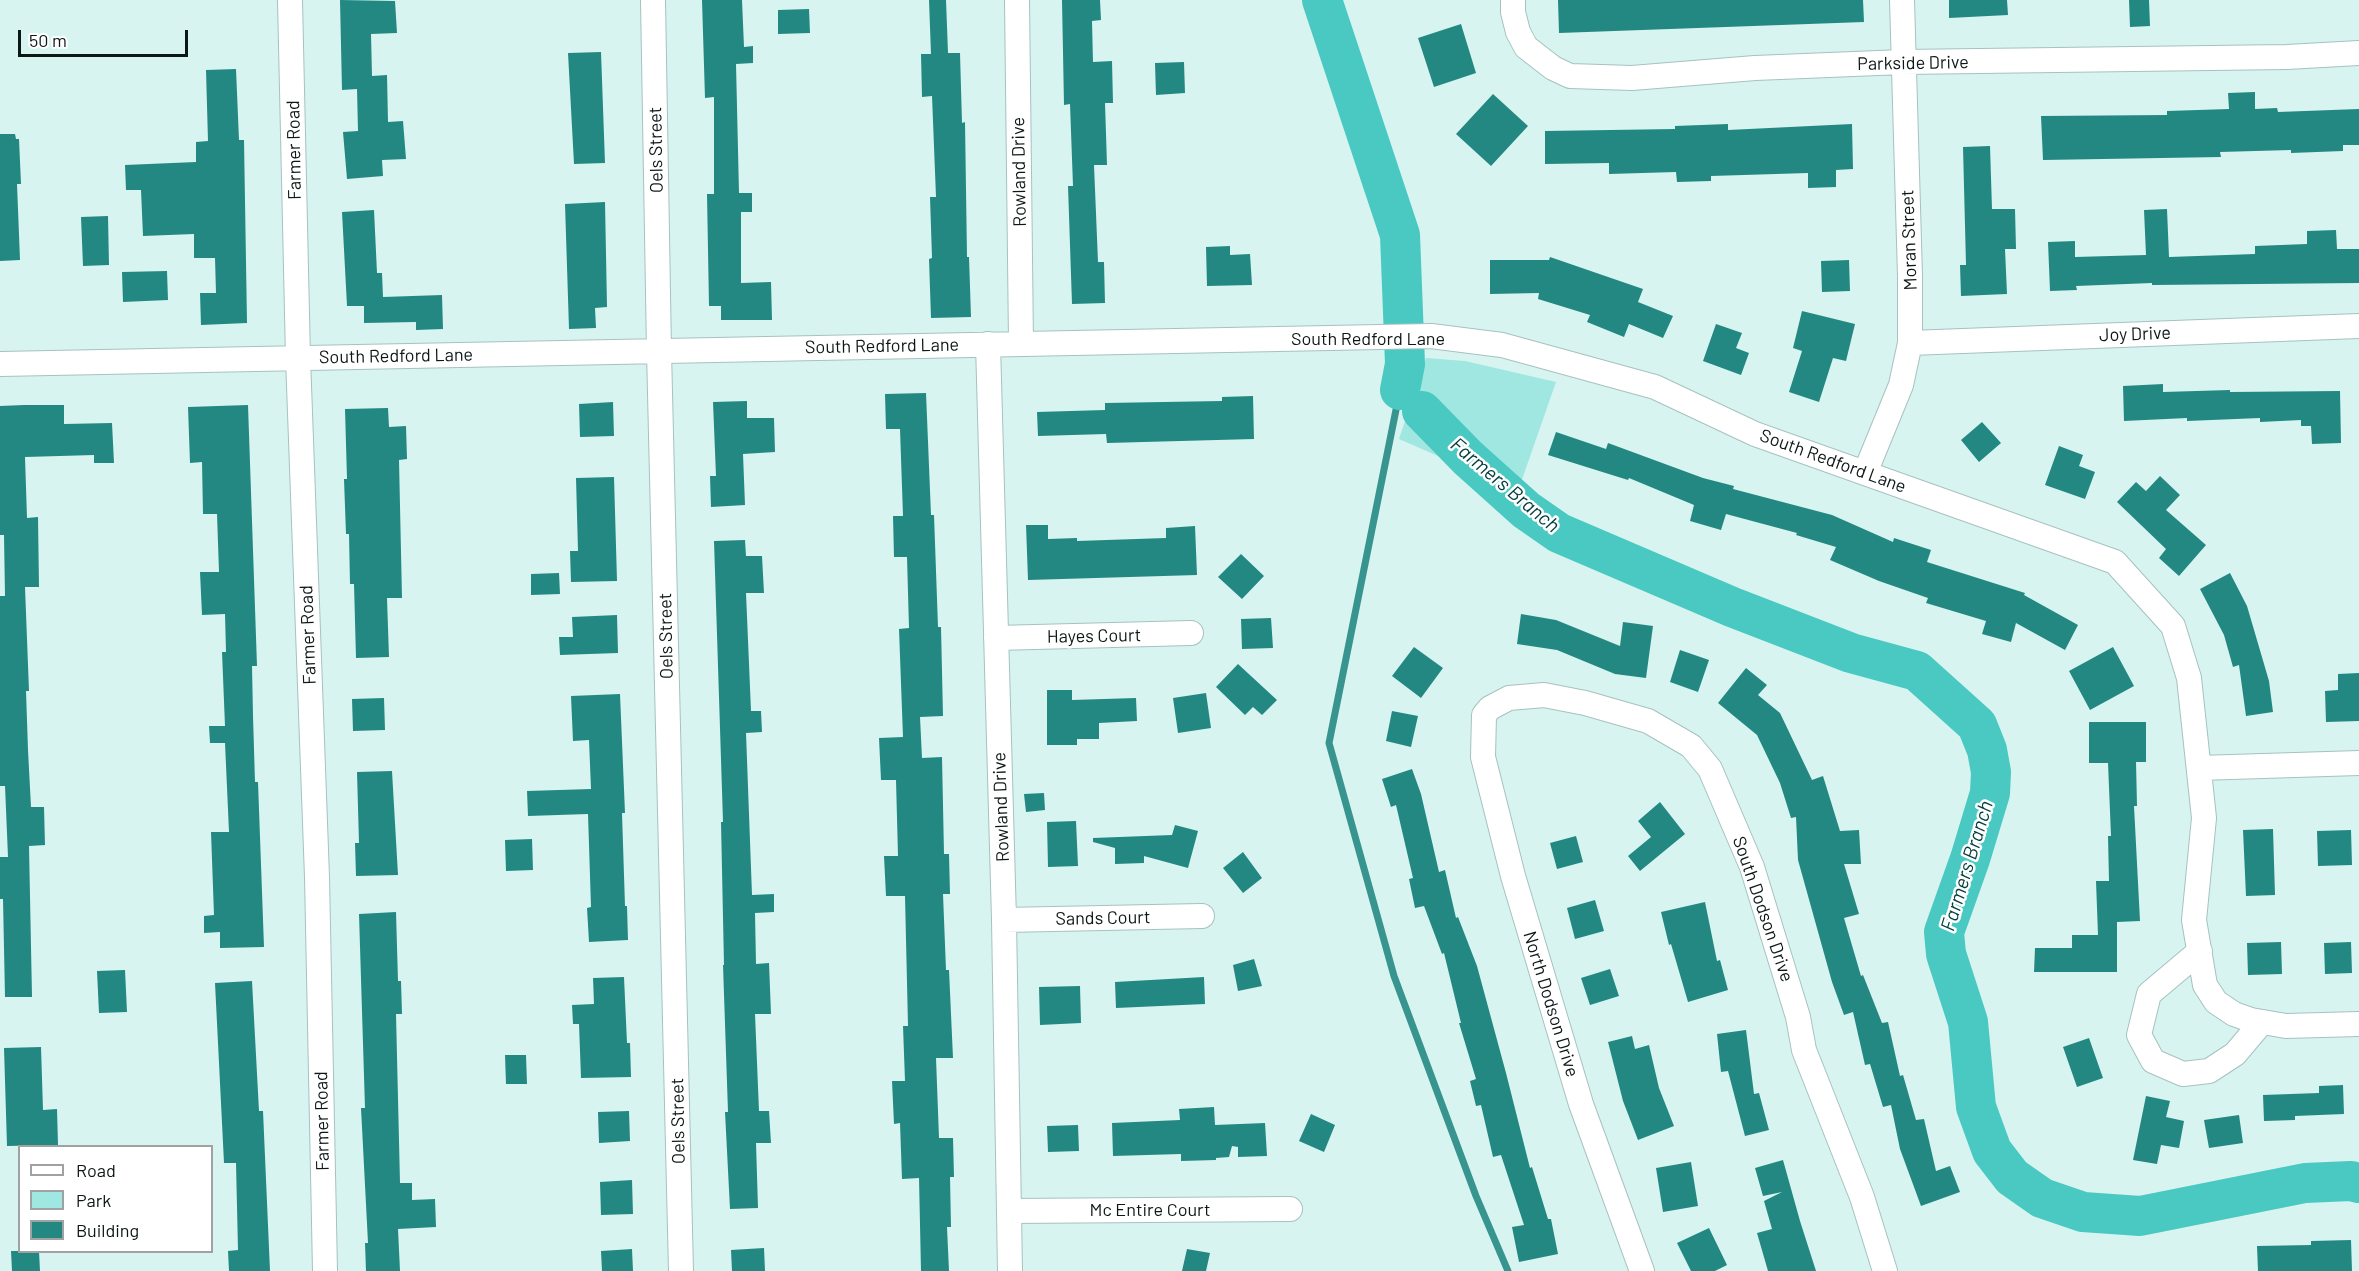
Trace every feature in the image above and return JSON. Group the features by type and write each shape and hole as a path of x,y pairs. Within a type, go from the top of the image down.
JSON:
{"street":[{"name":"Farmer Road","path":"290,0 298,358 316,877 325,1271"},
{"name":"Oels Street","path":"653,0 681,1271"},
{"name":"Rowland Drive","path":"1017,0 1021,343"},
{"name":"Parkside Drive","path":"1513,0 1513,12 1518,32 1526,47 1553,68 1570,76 1632,78 1755,68 1903,62 2287,57 2359,52"},
{"name":"Moran Street","path":"1865,473 1902,385 1910,343 1902,0"},
{"name":"Joy Drive","path":"1910,343 2359,326"},
{"name":"South Redford Lane","path":"0,364 1431,336 1502,345 1655,387 1755,434 2115,562 2173,626 2189,678 2204,818 2194,920 2205,985 2216,1002 2234,1014 2262,1022 2286,1026 2359,1024"},
{"name":"Rowland Drive","path":"988,344 1004,920 1010,1271"},
{"name":"Hayes Court","path":"996,638 1191,633"},
{"name":"South Dodson Drive","path":"1482,731 1484,715 1500,703 1509,698 1544,695 1585,703 1648,722 1691,746 1710,769 1752,867 1798,1017 1804,1050 1862,1197 1885,1271"},
{"name":"North Dodson Drive","path":"1482,731 1482,757 1513,876 1581,1104 1642,1271"},
{"path":"2199,768 2359,763"},
{"name":"Sands Court","path":"1004,920 1202,916"},
{"path":"2200,951 2149,994 2139,1035 2154,1061 2182,1074 2209,1071 2235,1054 2262,1022"},
{"name":"Mc Entire Court","path":"1009,1212 1290,1209"}],"green space":[{"path":"1426,358 1465,361 1556,382 1518,491 1399,439"}],"building":[{"path":"340,0 395,1 397,33 371,34 372,76 387,75 388,122 403,121 406,159 382,160 383,176 347,179 343,132 358,131 357,89 342,90"},
{"path":"702,0 742,0 744,47 753,46 753,63 736,64 739,193 752,193 752,212 741,212 741,283 771,282 772,320 721,320 721,306 709,306 707,194 714,194 714,97 705,98"},
{"path":"929,0 946,0 948,53 960,53 962,123 965,122 967,257 969,257 971,317 931,318 930,197 936,197 932,96 922,97 921,54 931,54"},
{"path":"1062,0 1100,0 1101,20 1092,21 1093,62 1112,61 1113,103 1105,103 1107,165 1094,165 1098,262 1104,262 1105,303 1072,304 1068,186 1073,186 1070,104 1064,105"},
{"path":"1558,0 1863,0 1864,22 1559,33"},
{"path":"1949,0 2007,0 2008,15 1949,18"},
{"path":"2129,0 2149,0 2150,26 2130,27"},
{"path":"809,9 810,33 778,34 778,10"},
{"path":"1461,24 1476,73 1434,87 1418,38"},
{"path":"601,52 605,163 574,164 568,53"},
{"path":"1184,62 1185,93 1156,95 1155,63"},
{"path":"236,69 239,140 244,140 247,323 201,325 200,293 216,293 215,258 194,258 194,234 143,236 141,190 126,190 125,165 196,162 196,142 208,141 206,70"},
{"path":"2255,92 2255,109 2277,108 2278,112 2359,109 2359,145 2343,145 2343,151 2220,152 2221,157 2043,160 2041,116 2167,115 2167,111 2229,109 2228,93"},
{"path":"1493,94 1528,126 1491,166 1456,134"},
{"path":"1728,124 1728,130 1852,124 1853,169 1836,170 1836,187 1808,188 1808,173 1711,176 1711,181 1677,182 1676,172 1609,174 1609,163 1545,164 1545,131 1675,129 1675,126"},
{"path":"0,134 15,134 16,139 19,139 21,184 17,184 20,260 0,261"},
{"path":"1990,146 1992,209 2015,209 2016,249 2005,249 2007,294 1961,296 1960,265 1966,265 1963,147"},
{"path":"605,202 607,307 595,308 596,328 569,329 565,204"},
{"path":"2167,209 2169,257 2255,254 2255,246 2307,244 2307,231 2336,230 2337,249 2359,249 2359,283 2152,285 2152,283 2076,286 2077,290 2050,291 2048,242 2075,241 2075,257 2146,255 2144,210"},
{"path":"374,210 377,273 382,273 383,297 442,295 443,329 416,330 416,322 364,323 364,306 347,306 342,212"},
{"path":"108,216 109,265 83,266 81,217"},
{"path":"1230,246 1230,255 1250,254 1252,285 1207,286 1206,247"},
{"path":"1550,257 1643,289 1638,302 1673,316 1663,338 1629,324 1624,337 1587,322 1590,315 1538,299 1539,293 1490,294 1490,260 1549,260"},
{"path":"1849,260 1850,291 1822,292 1821,261"},
{"path":"167,271 168,300 123,302 122,272"},
{"path":"1802,311 1855,324 1846,361 1833,358 1819,402 1789,392 1802,351 1793,348"},
{"path":"1716,324 1742,333 1736,348 1749,353 1741,375 1703,361"},
{"path":"2163,384 2163,392 2340,391 2341,443 2312,444 2311,426 2301,426 2301,420 2260,422 2260,418 2187,421 2187,418 2124,421 2123,386"},
{"path":"926,393 938,627 941,627 943,716 920,717 922,758 942,757 944,854 949,854 950,894 943,894 953,1058 936,1058 939,1138 953,1138 954,1177 950,1177 951,1227 947,1227 949,1271 921,1271 919,1178 902,1179 900,1123 894,1124 892,1081 905,1081 903,1026 908,1026 905,896 886,896 884,856 898,856 896,780 881,780 879,738 903,737 899,629 909,628 907,557 894,557 893,516 903,516 900,429 886,429 885,394"},
{"path":"1253,396 1254,439 1107,443 1106,434 1038,436 1037,412 1105,410 1105,403 1222,401 1222,397"},
{"path":"747,401 747,418 774,418 775,452 743,454 745,505 711,507 710,476 716,476 713,402"},
{"path":"613,402 614,436 580,437 579,404"},
{"path":"64,405 64,424 112,423 114,463 94,463 94,455 25,457 27,518 38,517 39,587 25,587 29,691 26,691 28,750 31,807 44,807 45,845 29,846 32,997 5,997 0,857 8,857 5,786 0,786 0,596 5,596 4,535 0,535 0,406"},
{"path":"248,405 257,666 252,666 253,716 255,782 258,782 264,947 220,948 220,932 204,933 204,916 214,915 211,832 229,832 225,743 210,743 209,726 225,726 222,652 226,652 225,614 202,615 200,572 219,572 217,514 203,514 202,462 190,463 188,407"},
{"path":"388,408 389,427 406,426 407,459 399,460 402,598 387,598 389,657 356,658 354,584 350,584 349,534 346,534 345,409"},
{"path":"1982,422 2001,443 1979,462 1961,440"},
{"path":"1556,432 1606,449 1608,443 1703,478 1734,486 1733,489 1832,515 1893,542 1894,538 1931,550 1927,562 2025,593 2024,595 2078,625 2065,650 2016,623 2011,642 1982,634 1986,621 1926,603 1928,598 1879,581 1830,560 1836,547 1796,535 1797,533 1726,514 1721,530 1690,521 1694,505 1629,478 1628,480 1548,455"},
{"path":"2059,446 2083,455 2079,466 2095,472 2085,499 2045,485"},
{"path":"2160,476 2180,495 2166,510 2206,545 2179,576 2159,558 2166,549 2117,502 2136,482 2146,491"},
{"path":"614,477 617,581 571,582 570,551 578,551 576,478"},
{"path":"1026,525 1048,525 1048,539 1077,538 1077,541 1166,538 1166,528 1195,526 1197,575 1028,580"},
{"path":"745,540 746,556 762,556 764,593 746,593 751,711 761,711 762,732 746,733 752,895 774,894 774,912 755,913 756,964 769,963 771,1014 755,1014 759,1111 769,1111 771,1143 756,1143 758,1208 730,1209 725,1112 728,1112 723,965 721,822 723,822 714,541"},
{"path":"1241,554 1264,576 1242,599 1218,577"},
{"path":"559,573 560,594 531,595 531,574"},
{"path":"2230,573 2247,606 2269,681 2273,712 2246,716 2239,665 2233,667 2224,635 2200,589"},
{"path":"1521,614 1556,620 1620,646 1623,622 1653,626 1646,678 1615,674 1557,650 1517,644"},
{"path":"617,615 618,653 560,655 559,637 573,637 572,617"},
{"path":"1271,618 1273,648 1242,649 1241,619"},
{"path":"1414,647 1443,668 1421,698 1392,676"},
{"path":"2113,647 2134,686 2090,710 2069,671"},
{"path":"1680,650 1709,660 1698,692 1670,682"},
{"path":"1238,664 1277,700 1262,715 1253,707 1245,715 1216,687"},
{"path":"1746,668 1767,685 1758,695 1780,713 1812,780 1823,776 1840,831 1859,830 1861,864 1844,864 1859,914 1844,918 1861,976 1863,975 1882,1023 1888,1022 1900,1076 1903,1075 1916,1120 1924,1119 1936,1171 1950,1166 1960,1192 1921,1206 1900,1149 1891,1105 1883,1107 1870,1064 1865,1065 1853,1012 1844,1015 1832,982 1798,860 1796,817 1791,818 1780,783 1757,735 1718,703"},
{"path":"2359,673 2359,721 2326,722 2325,691 2338,690 2338,674"},
{"path":"1047,690 1072,690 1072,700 1136,698 1137,721 1099,723 1099,739 1077,739 1077,745 1047,745"},
{"path":"1206,693 1211,728 1178,733 1173,698"},
{"path":"620,694 625,813 622,813 625,906 627,906 628,940 589,942 587,908 591,907 588,814 528,816 527,791 591,789 589,740 573,741 571,696"},
{"path":"384,698 385,730 353,731 352,699"},
{"path":"1392,711 1418,716 1411,747 1386,741"},
{"path":"2089,722 2146,722 2146,762 2136,762 2137,806 2134,806 2140,921 2117,922 2117,972 2034,972 2035,948 2072,948 2072,935 2098,935 2096,881 2109,881 2108,836 2111,836 2108,763 2089,763"},
{"path":"1412,769 1421,794 1439,872 1445,870 1456,918 1458,917 1477,966 1530,1168 1532,1167 1548,1219 1551,1219 1558,1254 1519,1262 1512,1227 1524,1225 1501,1155 1493,1157 1481,1105 1476,1106 1470,1081 1476,1079 1459,1023 1461,1023 1444,953 1442,954 1424,906 1415,908 1409,879 1413,878 1396,805 1391,807 1382,779"},
{"path":"392,771 398,875 356,876 355,843 359,843 357,772"},
{"path":"1044,793 1045,810 1026,812 1024,794"},
{"path":"1660,802 1685,834 1640,871 1628,856 1651,837 1638,821"},
{"path":"1076,821 1078,866 1048,867 1047,822"},
{"path":"1175,825 1198,831 1188,868 1144,856 1144,863 1115,864 1115,848 1093,842 1093,838 1172,835"},
{"path":"2273,829 2275,895 2246,896 2243,830"},
{"path":"2351,830 2352,865 2318,866 2317,831"},
{"path":"1576,836 1583,862 1557,869 1550,843"},
{"path":"532,839 533,870 506,871 505,840"},
{"path":"1243,852 1262,878 1243,893 1223,868"},
{"path":"1595,900 1604,931 1575,939 1567,908"},
{"path":"1705,902 1717,961 1720,960 1728,990 1688,1002 1671,944 1669,945 1661,912"},
{"path":"396,912 398,981 401,981 402,1014 396,1014 400,1183 412,1183 412,1200 435,1199 436,1227 398,1229 400,1271 366,1271 365,1243 368,1243 361,1108 365,1108 359,914"},
{"path":"2281,942 2282,974 2248,975 2247,943"},
{"path":"2351,942 2352,973 2325,974 2324,943"},
{"path":"1254,959 1262,986 1238,991 1233,965"},
{"path":"1610,969 1619,996 1590,1005 1581,978"},
{"path":"125,970 127,1012 99,1013 97,971"},
{"path":"624,977 631,1077 581,1078 579,1024 573,1024 572,1005 594,1004 593,978"},
{"path":"1204,977 1205,1004 1116,1008 1115,982"},
{"path":"252,981 259,1111 263,1111 270,1271 229,1271 228,1251 238,1250 236,1163 224,1163 215,983"},
{"path":"1080,986 1081,1023 1040,1025 1039,987"},
{"path":"1746,1030 1754,1094 1759,1093 1769,1130 1745,1136 1728,1071 1721,1072 1717,1034"},
{"path":"1632,1036 1635,1049 1649,1045 1659,1088 1674,1126 1638,1140 1623,1101 1608,1042"},
{"path":"2089,1038 2103,1078 2077,1087 2063,1047"},
{"path":"41,1047 43,1110 57,1109 58,1145 7,1146 4,1048"},
{"path":"505,1055 526,1055 527,1084 506,1084"},
{"path":"2343,1085 2344,1114 2295,1116 2295,1120 2264,1121 2263,1095 2319,1093 2319,1086"},
{"path":"2146,1096 2170,1101 2166,1117 2184,1121 2179,1148 2161,1145 2157,1164 2133,1160"},
{"path":"1214,1107 1215,1125 1265,1123 1267,1156 1238,1157 1238,1147 1232,1146 1229,1157 1216,1158 1216,1160 1181,1161 1181,1154 1113,1156 1112,1123 1180,1120 1179,1109"},
{"path":"629,1111 630,1141 599,1143 598,1112"},
{"path":"1311,1114 1335,1125 1324,1152 1299,1141"},
{"path":"2239,1115 2243,1143 2209,1148 2204,1120"},
{"path":"1078,1125 1079,1151 1048,1152 1047,1126"},
{"path":"1783,1160 1816,1271 1768,1271 1757,1233 1772,1229 1764,1201 1782,1192 1763,1196 1755,1168"},
{"path":"1691,1162 1698,1206 1663,1212 1656,1168"},
{"path":"632,1180 633,1214 601,1215 600,1182"},
{"path":"1709,1228 1727,1265 1715,1271 1691,1271 1677,1243"},
{"path":"2351,1240 2352,1271 2258,1271 2257,1246 2311,1245 2311,1241"},
{"path":"764,1248 765,1271 732,1271 731,1250"},
{"path":"632,1249 633,1271 602,1271 601,1251"},
{"path":"1187,1249 1210,1253 1206,1271 1182,1271"},
{"path":"11,1251 39,1253 40,1271 12,1271"}],"waterway":[{"name":"Farmers Branch","path":"1322,0 1400,235 1405,364 1400,390"},
{"path":"1400,390 1329,743 1394,976 1476,1196 1508,1271"},
{"path":"1400,390 1413,404"},
{"name":"Farmers Branch","path":"1422,411 1468,458 1526,510 1559,533 1732,607 1851,653 1917,671 1977,725 1987,750 1991,772 1990,793 1944,932 1946,954 1968,1022 1976,1107 1992,1151 2012,1177 2042,1198 2083,1212 2140,1216 2305,1183 2351,1181 2359,1183"}]}
